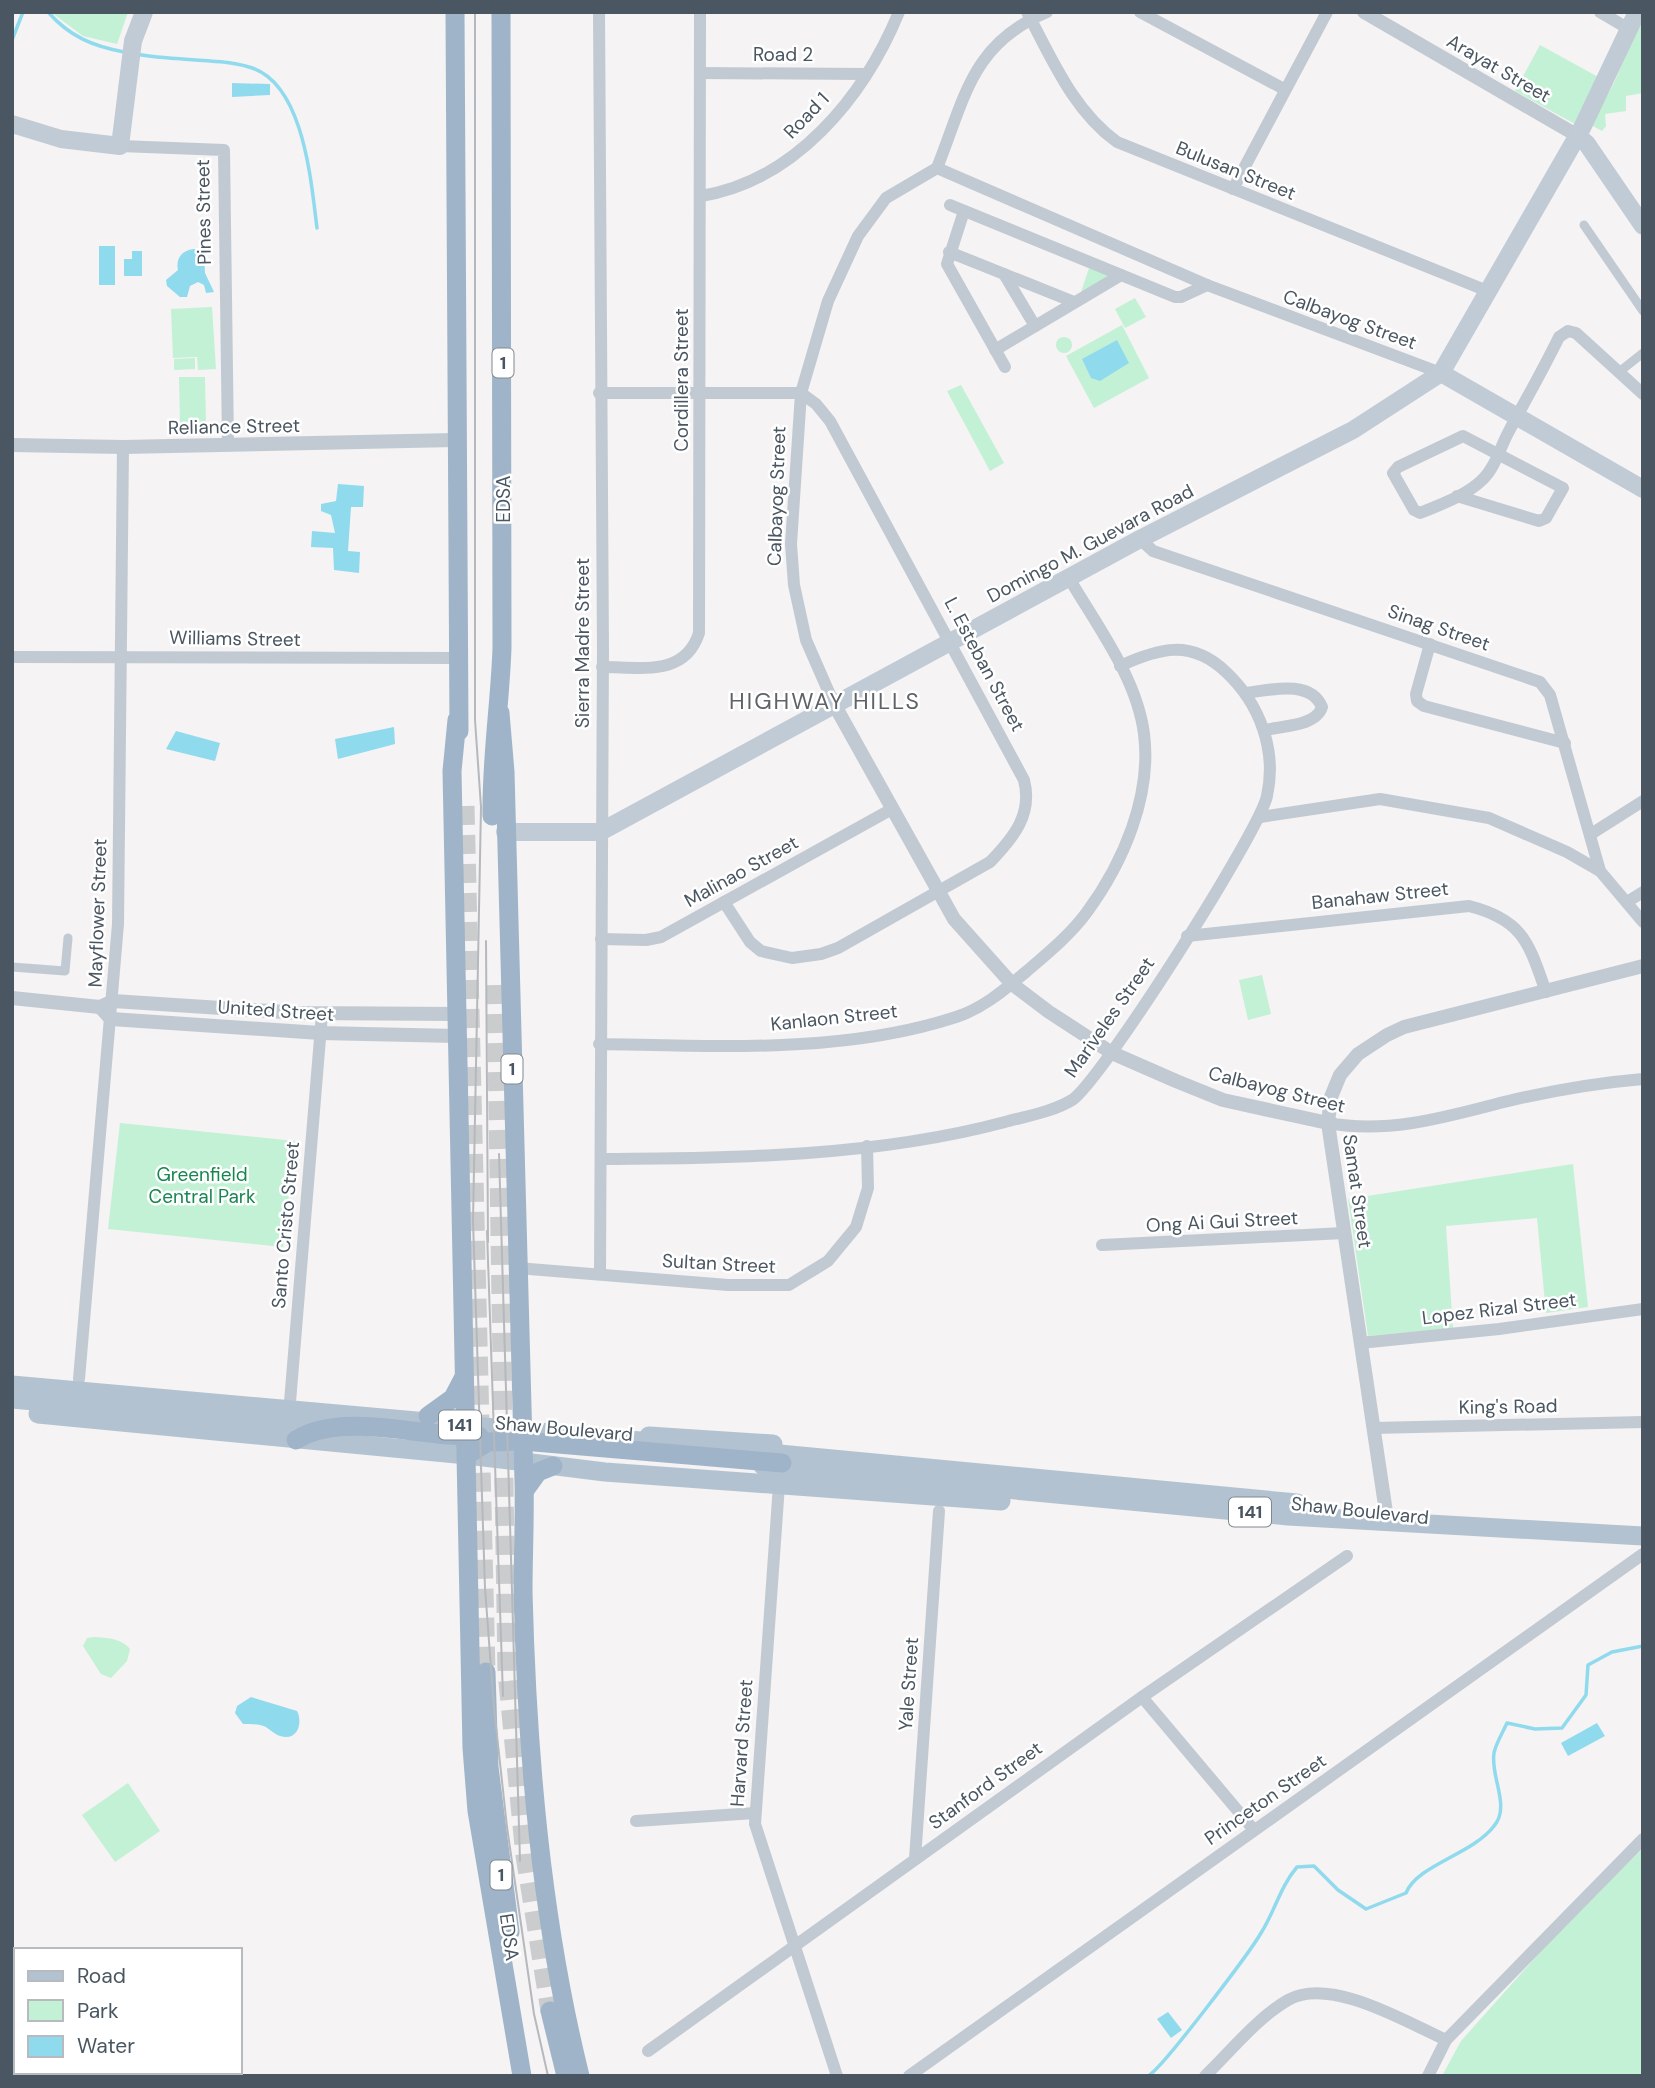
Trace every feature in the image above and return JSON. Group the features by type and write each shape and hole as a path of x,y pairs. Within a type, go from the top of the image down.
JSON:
{"highway":[{"name":"1","path":"455,12 457,720 465,806"},
{"name":"EDSA","path":"496,985 491,773 500,713 503,414 500,12"},
{"name":"1","path":"500,713 524,1462 523,1593 538,1831 548,1924 580,2076"},
{"name":"1","path":"457,720 452,771 447,1037 466,1372 477,1811 522,2076"},
{"path":"429,1416 453,1398 466,1372"},
{"path":"291,1439 315,1431 353,1426 467,1437 522,1433"},
{"path":"656,1445 790,1454"},
{"path":"524,1490 538,1472 553,1466"},
{"name":"EDSA","path":"486,1672 489,1767 500,1868 522,2018 535,2076"},
{"path":"550,2011 566,2076"}],"main road":[{"path":"120,146 133,41 144,12"},
{"name":"Domingo M. Guevara Road","path":"505,832 600,832 1140,539 1353,430 1441,373 1578,136 1637,12"},
{"name":"Pines Street","path":"12,124 61,139 120,146"},
{"path":"1578,136 1643,226"},
{"path":"1441,373 1640,482"},
{"name":"Shaw Boulevard","path":"12,1372 267,1395 429,1416 467,1437 524,1462 553,1466 1049,1503 1114,1491"},
{"name":"Shaw Boulevard","path":"12,1385 907,1472 1464,1520 1481,1525"},
{"path":"264,1436 272,1416 267,1395"},
{"name":"Shaw Boulevard","path":"12,1399 907,1472"},
{"path":"12,1412 291,1439"},
{"name":"Shaw Boulevard","path":"522,1433 656,1445"},
{"path":"652,1475 656,1445"},
{"path":"788,1485 790,1454"},
{"name":"Shaw Boulevard","path":"790,1454 1049,1465 1114,1491 1387,1523 1462,1527 1481,1525 1643,1536"}],"street":[{"name":"Sierra Madre Street","path":"599,12 602,667 600,1274"},
{"name":"Cordillera Street","path":"602,667 654,667 680,662 694,650 699,633 700,12"},
{"name":"Road 1","path":"701,197 744,186 789,160 829,121 866,74 899,12"},
{"path":"937,168 977,69 989,49 1029,16 1047,12"},
{"path":"1140,12 1284,89"},
{"path":"1233,189 1327,12"},
{"name":"Arayat Street","path":"1364,12 1578,136"},
{"path":"1601,12 1629,29"},
{"name":"Bulusan Street","path":"1029,16 1077,104 1098,128 1117,142 1490,292"},
{"name":"Road 2","path":"700,73 866,74"},
{"name":"Pines Street","path":"120,146 224,150 228,444"},
{"name":"Calbayog Street","path":"1441,373 1207,285 937,168 886,198 858,236 828,301 801,393 791,544 794,585 806,640 834,704 954,919 1012,984 1112,1053 1223,1100 1328,1123 1368,1127 1441,1119 1568,1088 1643,1079"},
{"path":"950,205 1175,297 1181,298 1207,285"},
{"path":"964,211 949,252 949,271 1005,367"},
{"path":"1584,225 1643,311"},
{"path":"949,252 1074,302"},
{"path":"1004,274 1035,326"},
{"path":"995,350 1121,275"},
{"path":"1457,496 1539,521 1546,519 1563,488 1498,454 1468,438 1457,436 1394,470 1394,477 1417,512 1457,496 1484,479 1498,454 1520,416 1559,337 1568,331 1576,333 1643,394"},
{"path":"1619,372 1643,353"},
{"path":"599,393 801,393"},
{"name":"L. Esteban Street","path":"724,902 750,942 761,951 792,958 838,948 990,862 1007,845 1025,814 1028,795 1024,780 952,640 830,421 816,404 801,393"},
{"name":"Reliance Street","path":"12,445 123,447 455,440"},
{"name":"Mayflower Street","path":"106,1004 118,924 123,447"},
{"name":"Sinag Street","path":"1140,539 1153,551 1540,682 1550,695 1600,871"},
{"name":"Kanlaon Street","path":"599,1044 749,1045 877,1035 957,1017 981,1006 1012,984 1087,912 1128,839 1141,795 1146,752 1142,724 1120,666 1069,578"},
{"path":"1430,644 1416,694 1417,701 1424,706 1565,743"},
{"name":"Mariveles Street","path":"601,1159 732,1158 867,1146 972,1131 1059,1106 1082,1091 1112,1053 1206,908 1260,817 1270,780 1265,730 1246,693 1218,665 1181,649 1152,651 1120,666"},
{"name":"Williams Street","path":"12,656 457,658"},
{"path":"1246,693 1286,688 1297,690 1311,694 1322,707 1313,720 1265,730"},
{"path":"1260,817 1359,800 1390,799 1489,818 1567,852 1600,871 1643,922"},
{"path":"1591,834 1643,801"},
{"name":"Malinao Street","path":"601,939 646,940 661,937 892,809"},
{"path":"1627,902 1643,892"},
{"name":"Banahaw Street","path":"1187,936 1469,906 1494,914 1522,933 1546,992"},
{"path":"1206,908 1213,934"},
{"path":"12,967 66,971 68,938"},
{"name":"Samat Street","path":"1386,1513 1328,1123 1332,1097 1340,1075 1358,1054 1404,1027 1643,966"},
{"name":"United Street","path":"12,998 322,1014 447,1015"},
{"path":"79,1379 111,1019 106,1004"},
{"name":"Santo Cristo Street","path":"291,1439 290,1399 322,1014"},
{"name":"United Street","path":"111,1019 320,1033 447,1037"},
{"name":"Sultan Street","path":"517,1268 728,1286 774,1287 799,1280 828,1261 856,1227 868,1188 867,1146"},
{"name":"Ong Ai Gui Street","path":"1102,1245 1344,1233"},
{"name":"Lopez Rizal Street","path":"1360,1343 1489,1330 1643,1309"},
{"name":"King's Road","path":"1373,1429 1643,1422"},
{"name":"Harvard Street","path":"788,1485 755,1813 758,1836 775,1878 837,2076"},
{"name":"Yale Street","path":"915,1859 939,1511"},
{"name":"Princeton Street","path":"909,2076 1643,1554"},
{"name":"Stanford Street","path":"648,2051 1142,1697 1347,1556"},
{"path":"1142,1697 1254,1830"},
{"path":"636,1821 755,1813"},
{"path":"1428,2076 1446,2040 1643,1839"},
{"path":"1205,2076 1274,2009 1291,1998 1314,1993 1337,1994 1446,2040"}],"green space":[{"path":"51,12 128,12 117,44 83,36"},
{"path":"1643,16 1643,93 1626,96 1626,111 1605,114 1606,126 1602,131 1591,125 1614,83"},
{"path":"1540,45 1600,78 1575,124 1515,91"},
{"path":"1089,268 1111,276 1080,295"},
{"path":"1135,298 1146,317 1125,328 1115,309"},
{"path":"212,307 216,369 198,370 197,357 173,358 171,309"},
{"path":"1122,325 1149,378 1094,408 1066,356"},
{"path":"1061,337 1067,337 1072,345 1070,351 1061,353 1056,348 1056,342"},
{"path":"195,358 195,369 174,370 174,359"},
{"path":"179,377 205,377 206,424 180,425"},
{"path":"961,385 1004,463 990,471 947,391"},
{"path":"1262,975 1271,1014 1248,1020 1239,980"},
{"name":"Greenfield Central Park","path":"120,1123 295,1141 283,1247 108,1229"},
{"path":"1573,1164 1588,1307 1546,1313 1537,1218 1446,1226 1453,1328 1368,1336 1348,1199"},
{"path":"87,1638 118,1641 130,1649 127,1661 111,1678 101,1674 83,1646"},
{"path":"128,1783 160,1831 115,1862 82,1815"},
{"path":"1643,1848 1643,2076 1442,2076 1461,2041 1567,1922"}],"water":[{"path":"232,83 270,84 270,95 232,97"},
{"path":"99,246 115,246 115,285 99,285"},
{"path":"198,249 204,255 205,273 214,292 206,293 204,285 198,282 190,286 187,297 180,297 167,286 166,280 178,270 179,257 182,254"},
{"path":"132,251 142,251 142,276 124,276 124,259 132,259"},
{"path":"1117,340 1129,363 1100,381 1091,378 1082,359"},
{"path":"338,484 364,486 363,507 351,507 348,551 360,552 359,573 334,570 333,548 311,547 312,531 335,533 331,515 321,511 321,504 336,501"},
{"path":"394,727 395,744 338,759 335,739"},
{"path":"176,731 220,743 215,761 166,749"},
{"path":"251,1697 297,1711 299,1725 295,1734 280,1736 263,1726 243,1724 235,1713 237,1706"},
{"path":"1597,1723 1605,1736 1568,1756 1561,1743"},
{"path":"1168,2012 1182,2030 1171,2038 1157,2019"}],"waterway":[{"path":"12,40 23,12"},
{"path":"48,12 65,28 83,39 124,52"},
{"path":"136,54 237,64 267,76 282,92 293,112 301,136 312,186 317,228"},
{"path":"1148,2076 1187,2033 1254,1944 1297,1867 1314,1866 1338,1890 1366,1909 1406,1893 1421,1875 1485,1836 1499,1818 1501,1810 1494,1753 1507,1723 1535,1729 1562,1728 1586,1695 1588,1665 1612,1652 1643,1646"}],"tunnel":[{"path":"465,806 486,1672"},
{"path":"496,985 507,1672 525,1856 550,2011"}],"tram line":[{"path":"475,12 475,720 481,807 473,1221 485,1588 507,1827 534,2014 548,2076"},
{"path":"486,941 488,1242"},
{"path":"499,1154 520,1861"},
{"path":"487,1231 503,1696"}],"district":[{"name":"HIGHWAY HILLS","path":"825,701"}]}
